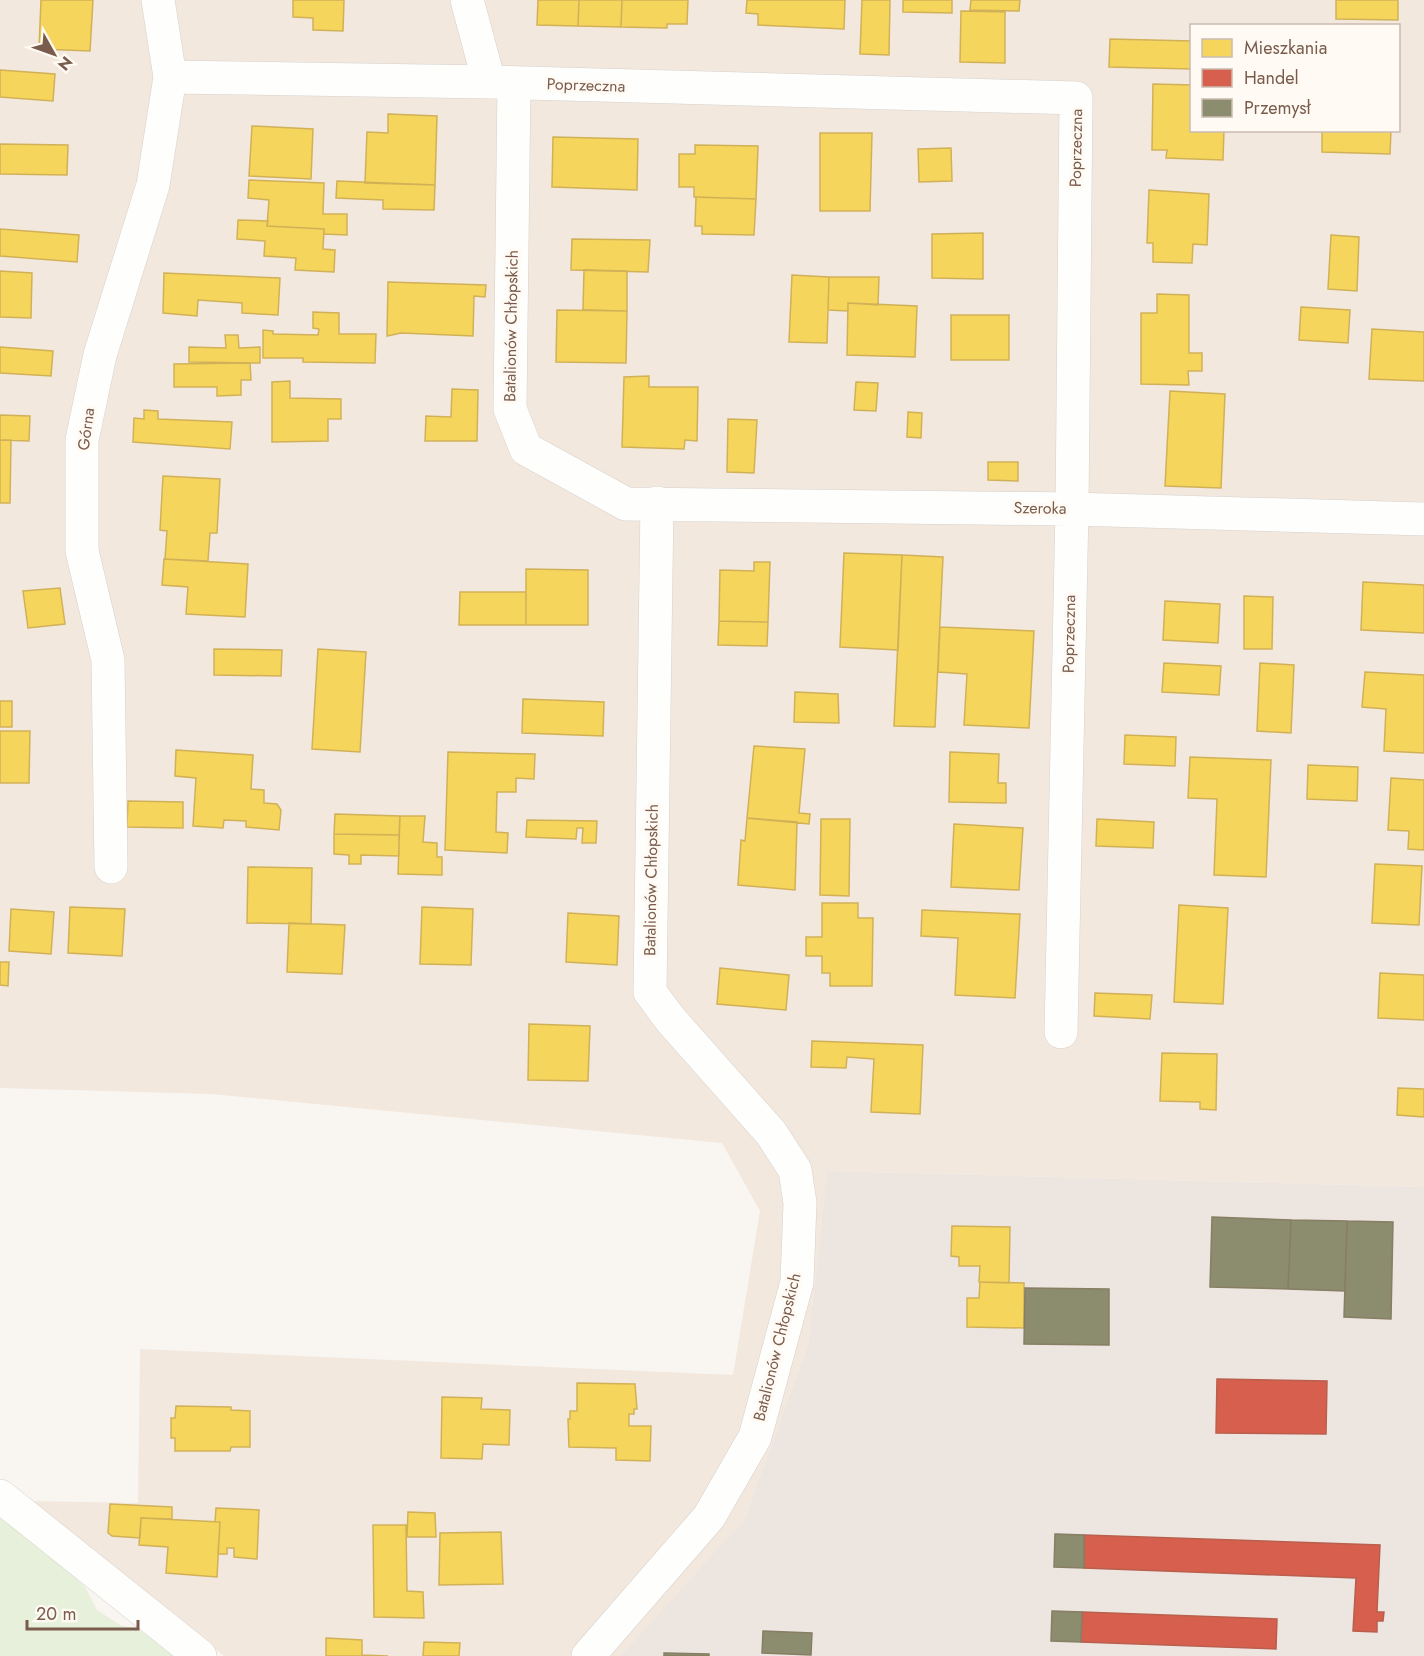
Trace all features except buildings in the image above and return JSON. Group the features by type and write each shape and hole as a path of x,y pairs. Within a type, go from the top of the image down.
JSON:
{"street":[{"name":"Górna","path":"111,867 108,660 82,551 82,440 100,355 153,185 170,77 159,0"},
{"name":"Batalionów Chłopskich","path":"467,0 501,82 510,409 526,449 626,504 657,503 650,992 670,1019 771,1133 795,1170 800,1203 797,1282 755,1437 709,1517 588,1656"},
{"name":"Poprzeczna","path":"170,77 501,82 1076,98 1072,509 1061,1032"},
{"name":"Szeroka","path":"657,503 1072,509 1424,519"},
{"path":"0,1496 200,1656"}],"shaded area":[{"path":"0,0 1424,0 1424,1187 827,1171 808,1345 744,1520 627,1656 224,1656 30,1501 138,1503 140,1349 733,1375 760,1211 722,1143 212,1094 0,1088"},
{"path":"827,1171 1424,1187 1424,1656 621,1656 744,1520 808,1345"}],"green space":[{"path":"0,1508 35,1536 85,1587 97,1610 120,1625 139,1630 176,1656 0,1656"}]}
